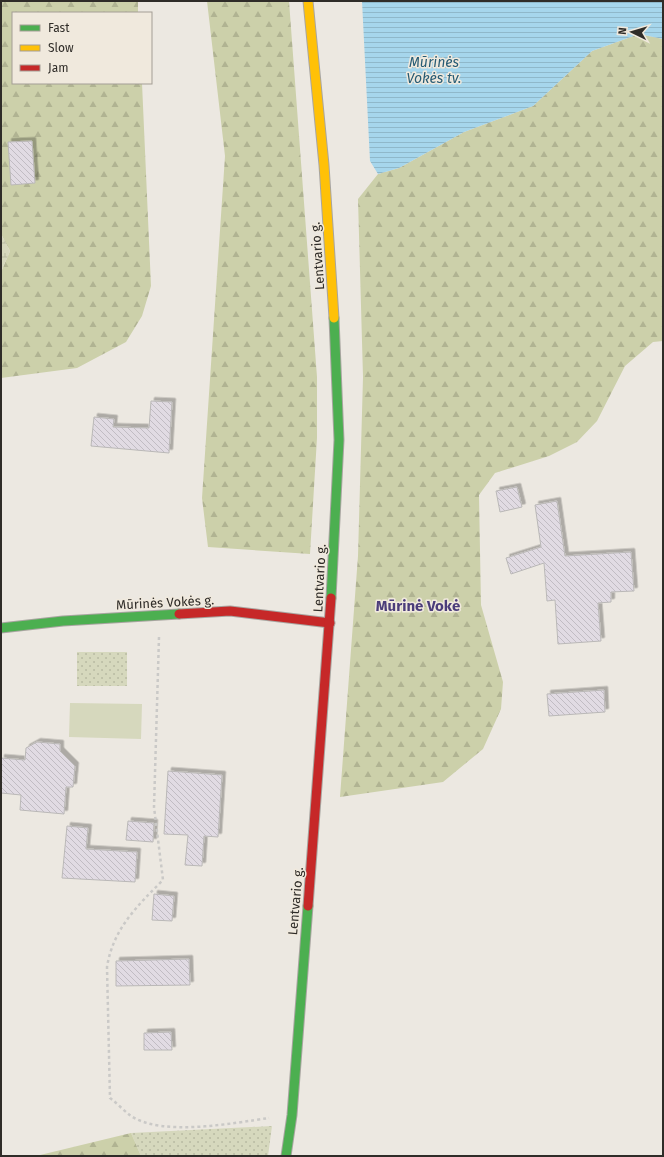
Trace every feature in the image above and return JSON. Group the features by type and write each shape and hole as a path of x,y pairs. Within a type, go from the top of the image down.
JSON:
{"main road":[{"name":"Lentvario g.","path":"286,1156 292,1115 330,623 339,440 337,357 324,165 308,1"},
{"name":"Mūrinės Vokės g.","path":"1,628 160,615 230,612 330,623"}],"path":[{"path":"160,615 154,807 163,880 130,913 117,933 109,953 107,967 110,1098 132,1116 159,1126 217,1125 292,1115"}],"green space":[{"path":"1,1 138,1 138,12 12,12 12,84 142,84 151,286 142,316 126,342 77,368 1,378 1,272 10,251 1,234"},
{"path":"207,1 289,1 317,377 317,438 310,554 208,547 202,498 225,156"},
{"path":"639,34 663,39 663,341 653,342 625,366 597,421 577,442 549,456 495,473 479,495 481,605 503,682 501,709 483,749 443,782 340,797 358,556 363,377 358,199 378,174 399,168 464,132 533,106 592,51"},
{"path":"1,234 10,251 1,272"},
{"path":"77,652 127,652 127,686 77,686"},
{"path":"70,703 142,704 141,739 69,737"},
{"path":"272,1126 268,1156 141,1156 131,1133"},
{"path":"131,1133 141,1156 36,1156"}],"water":[{"name":"Mūrinės Vokės tv.","path":"362,1 663,1 663,39 639,34 592,51 533,106 464,132 399,168 378,174 370,161"}],"building":[{"path":"32,141 35,183 11,185 8,142"},
{"path":"151,401 172,402 169,453 91,446 94,417 114,419 113,427 149,428"},
{"path":"517,487 522,507 500,512 496,491"},
{"path":"557,501 565,556 631,552 634,591 611,592 611,602 598,603 601,641 558,644 555,600 547,601 544,563 511,574 506,558 541,547 535,505"},
{"path":"604,690 605,712 549,716 547,694"},
{"path":"37,742 60,744 60,751 75,766 73,787 66,787 64,814 20,810 21,795 1,793 1,758 25,760 26,748"},
{"path":"168,771 222,775 218,837 204,836 202,866 185,865 188,835 164,834"},
{"path":"128,821 154,823 153,842 126,840"},
{"path":"67,826 88,828 86,849 137,852 135,882 62,878"},
{"path":"154,894 174,896 172,921 152,920"},
{"path":"189,959 190,985 116,986 116,961"},
{"path":"171,1032 172,1050 144,1050 144,1033"}],"traffic: fast":[{"path":"331,598 339,440 334,318"},
{"path":"1,628 63,621 179,614"},
{"path":"286,1156 292,1115 308,906"}],"traffic: slow":[{"path":"308,1 324,165 334,318"}],"traffic: jam":[{"path":"308,906 331,598"},
{"path":"179,614 230,611 330,623"}],"district":[{"name":"Mūrinė Vokė","path":"418,606"}]}
